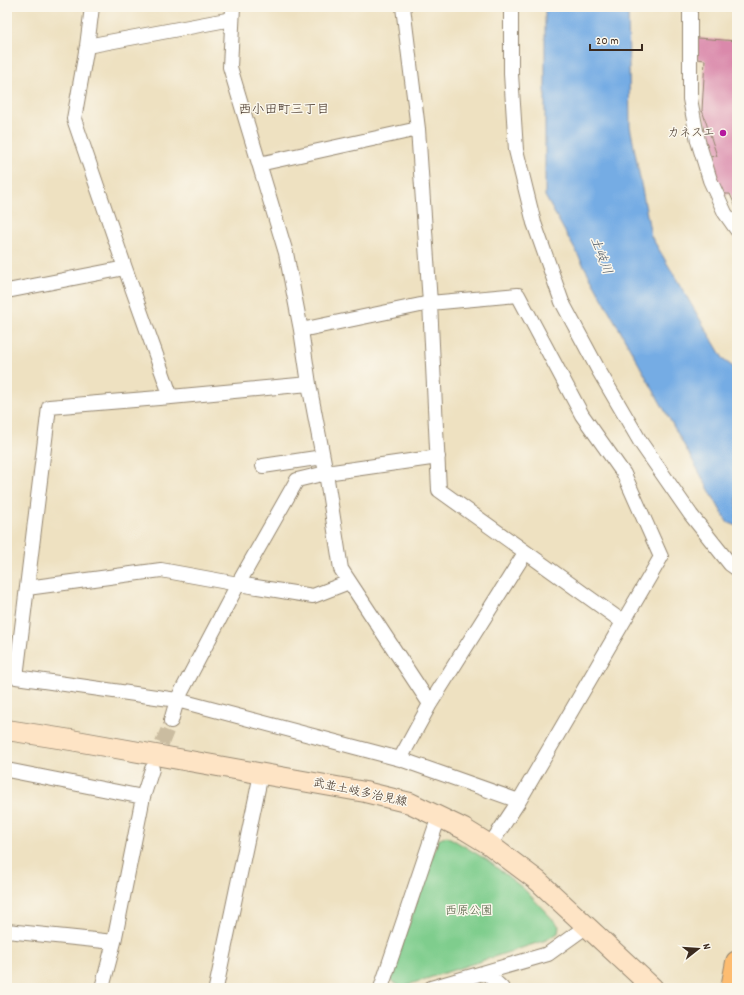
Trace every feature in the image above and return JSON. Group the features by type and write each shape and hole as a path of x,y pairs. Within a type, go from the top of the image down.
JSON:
{"highway":[{"path":"732,988 737,962"}],"main road":[{"name":"武並土岐多治見線","path":"7,730 365,792 410,803 464,829 490,845 538,881 653,988"}],"street":[{"path":"92,7 87,46 74,119 124,268 171,397"},
{"path":"403,7 418,129 430,303 439,490 623,622"},
{"path":"511,7 511,74 516,150 534,222 562,302 599,371 641,443 691,515 730,564 737,569"},
{"path":"690,7 690,99 698,141 710,180 724,213 737,230"},
{"path":"87,46 233,13 230,67 286,253 326,473 341,568 430,704"},
{"path":"259,164 418,129"},
{"path":"7,291 124,268"},
{"path":"301,330 430,303 518,295 582,415 624,474 661,558 519,801 490,845"},
{"path":"309,384 49,407 16,677 177,700 400,759 519,801"},
{"path":"263,466 323,457"},
{"path":"171,721 177,700 238,584 297,480 326,473 438,457"},
{"path":"400,759 430,704 525,553"},
{"path":"27,588 161,570 313,596 349,582"},
{"path":"102,988 114,942 143,797 152,769"},
{"path":"7,770 143,797"},
{"path":"216,988 261,774"},
{"path":"381,988 439,816"},
{"path":"431,988 548,954 587,926"},
{"path":"7,931 114,942"},
{"path":"486,973 502,988"}],"green space":[{"name":"西原公園","path":"447,836 487,860 524,889 559,926 558,933 546,940 401,987 390,980 438,840"}],"water":[{"name":"土岐川","path":"545,7 628,7 630,126 651,236 724,360 737,370 737,526 727,522 545,196"}],"building":[{"name":"カネスエ","path":"697,38 737,41 737,210 730,194 723,194 708,157 717,156 702,110 705,60 697,59"}],"tunnel":[{"path":"154,763 171,721"}],"place":[{"name":"カネスエ","path":"723,133"}],"district":[{"name":"西小田町三丁目","path":"284,110"}]}
